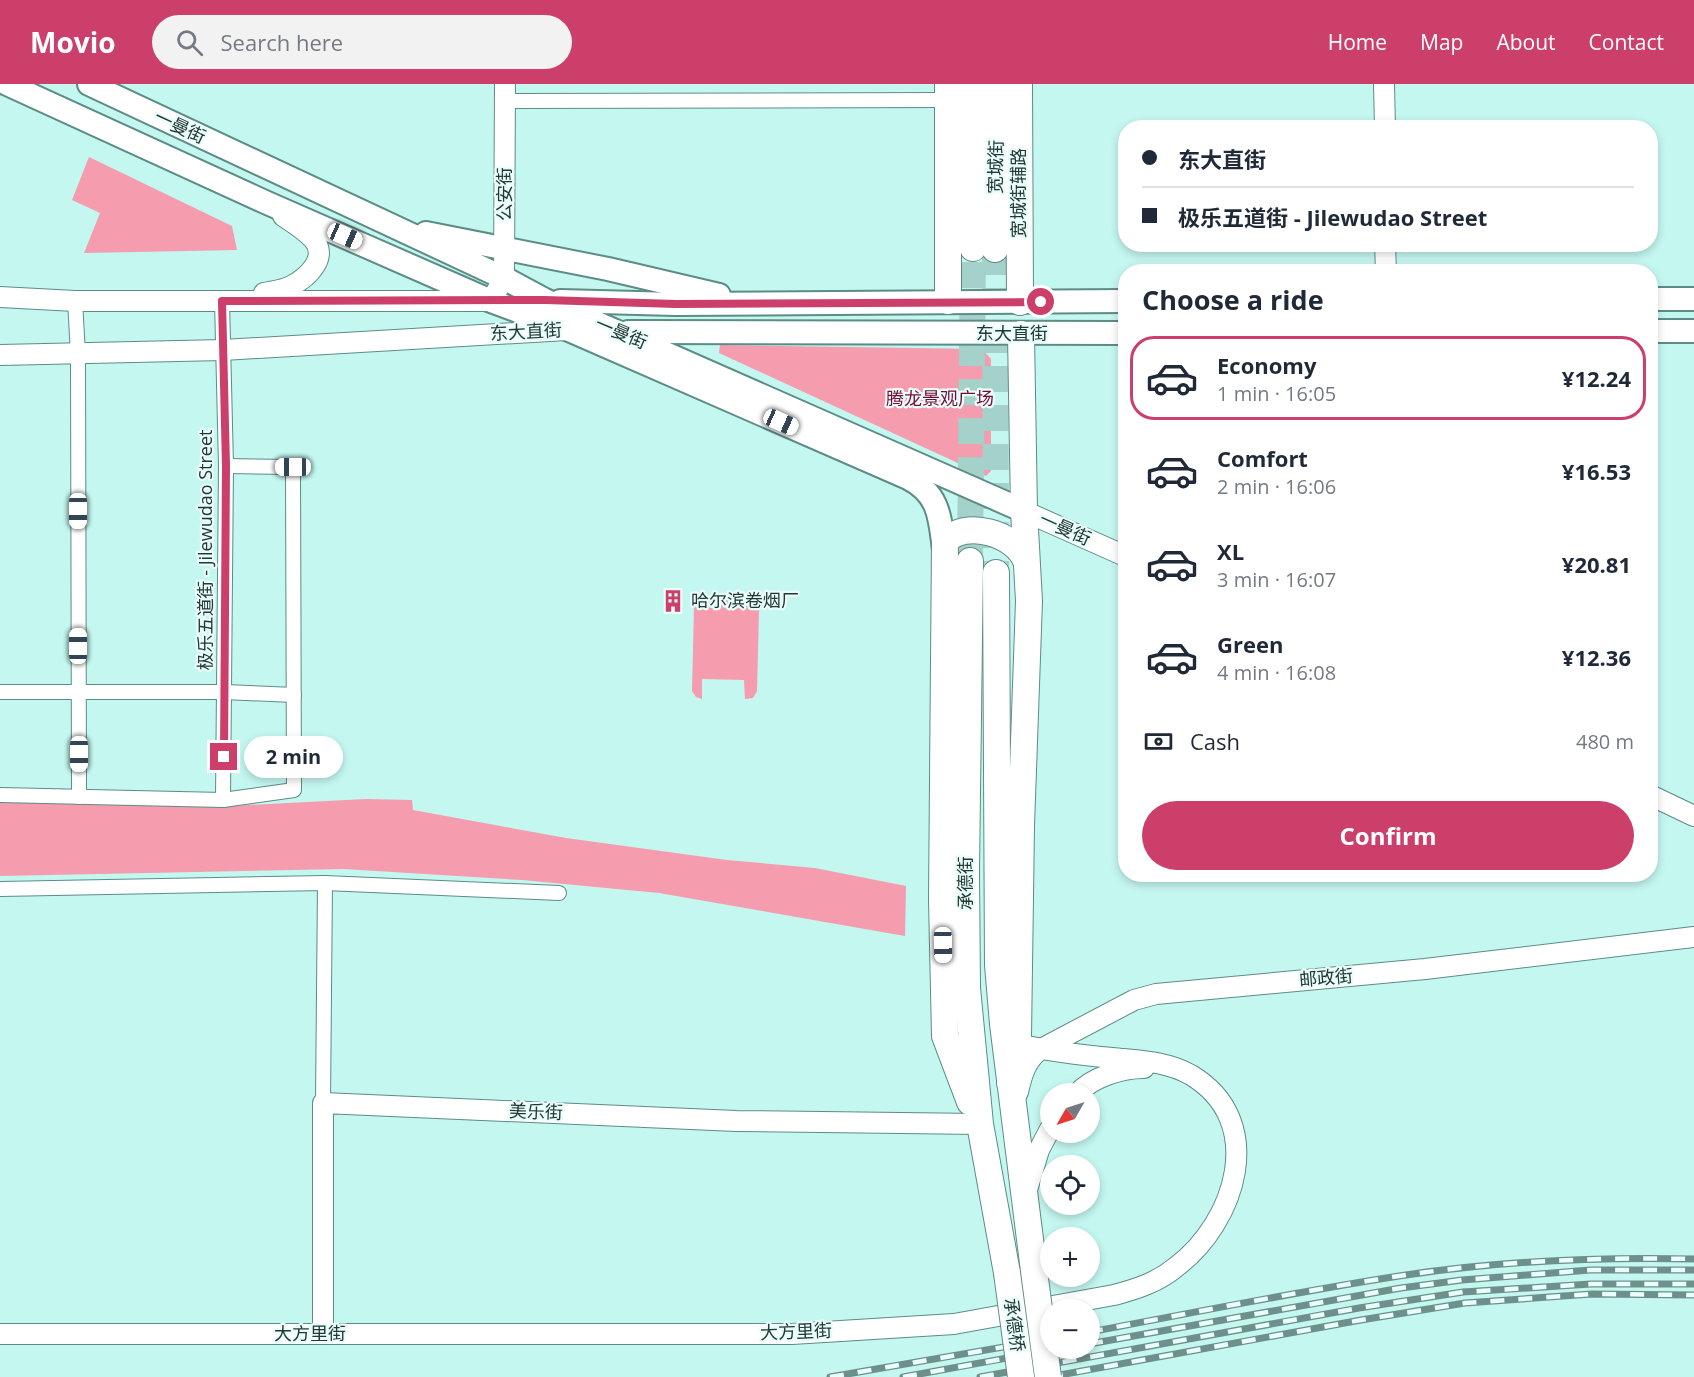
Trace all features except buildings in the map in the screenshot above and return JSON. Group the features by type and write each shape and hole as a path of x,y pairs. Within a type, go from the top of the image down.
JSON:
{"highway":[{"name":"宽城街","path":"972,84 984,248 997,84"},
{"name":"宽城街辅路","path":"1019,84 1020,302"},
{"path":"948,92 948,301"},
{"path":"1010,1083 1029,1046 1021,826 1029,601 1024,511 1021,334"},
{"path":"980,1124 962,1085 945,1036 942,900 945,542 950,536 963,531 979,531 1008,539 1023,554 1026,561"},
{"name":"承德街","path":"970,561 966,813 967,988 980,1124 1007,1274"},
{"name":"承德街","path":"996,573 998,965 1013,1112 1034,1271"},
{"name":"承德桥","path":"1034,1271 1048,1377"},
{"name":"承德桥","path":"1007,1274 1021,1377"}],"main road":[{"name":"一曼街","path":"8,84 265,202 491,301 569,330 915,481 929,493 934,501 940,519 944,550"},
{"name":"一曼街","path":"89,84 504,278 545,300 1118,553"},
{"path":"1384,84 1384,120"},
{"name":"公安街","path":"491,301 504,278 505,92"},
{"path":"222,301 289,287 304,278 317,262 318,245 313,238 265,202"},
{"path":"392,226 608,269 753,303"},
{"name":"东大直街","path":"0,297 75,301 545,300 676,304 1118,301"},
{"path":"1658,299 1694,299"},
{"name":"东大直街","path":"0,355 223,350 569,330 1118,333"},
{"path":"1658,331 1694,331"},
{"path":"1658,799 1694,816"},
{"name":"邮政街","path":"1013,1112 1022,1074 1032,1056 1029,1046 1134,1000 1156,994 1425,969 1694,937"},
{"name":"大方里街","path":"0,1322 323,1329 792,1334 942,1325 1114,1295 1151,1283 1190,1255 1211,1229 1228,1199 1237,1151 1236,1136 1231,1120 1216,1097 1201,1082 1166,1064 1029,1046"},
{"name":"大方里街","path":"0,1334 848,1325 946,1316 1138,1280 1173,1259 1193,1238 1214,1208 1226,1171 1225,1132 1212,1107 1201,1093 1168,1072 1138,1068 1090,1083"},
{"path":"323,1103 323,1329"},
{"name":"美乐街","path":"323,1103 736,1121 980,1124"},
{"path":"1024,1201 1043,1143"}],"street":[{"path":"505,92 948,92"},
{"path":"75,301 78,354 79,797"},
{"name":"极乐五道街 - Jilewudao Street","path":"222,301 226,466 223,800"},
{"path":"0,795 223,800 294,790 293,467 226,466"},
{"path":"0,692 224,692 294,695"},
{"path":"323,1103 325,883"},
{"path":"0,889 325,883 559,893"}],"green space":[{"path":"89,157 232,226 237,250 84,253 100,213 72,200"},
{"name":"腾龙景观广场","path":"720,345 982,349 991,359 991,471 986,476 719,353"},
{"path":"702,596 748,597 754,601 759,611 757,691 753,698 745,699 744,680 702,679 702,699 696,697 692,691 694,608"},
{"path":"366,799 412,800 413,810 566,838 727,860 815,868 906,886 905,936 659,893 522,880 344,869 0,876 0,802 229,806"}],"tunnel":[{"path":"970,561 973,248"},
{"path":"995,249 996,573"}],"railway":[{"path":"1100,1330 1321,1289 1436,1271 1546,1261 1694,1259"},
{"path":"1100,1342 1401,1288 1462,1280 1590,1270 1694,1270"},
{"path":"980,1377 1359,1308 1463,1292 1591,1284 1694,1284"},
{"path":"1049,1377 1465,1303 1592,1294 1694,1295"},
{"path":"830,1377 1040,1341"},
{"path":"903,1377 1040,1352"}],"place":[{"name":"哈尔滨卷烟厂","path":"673,601"}],"route":[{"path":"224,757 226,466 222,301 545,300 676,304 1041,302"}]}
